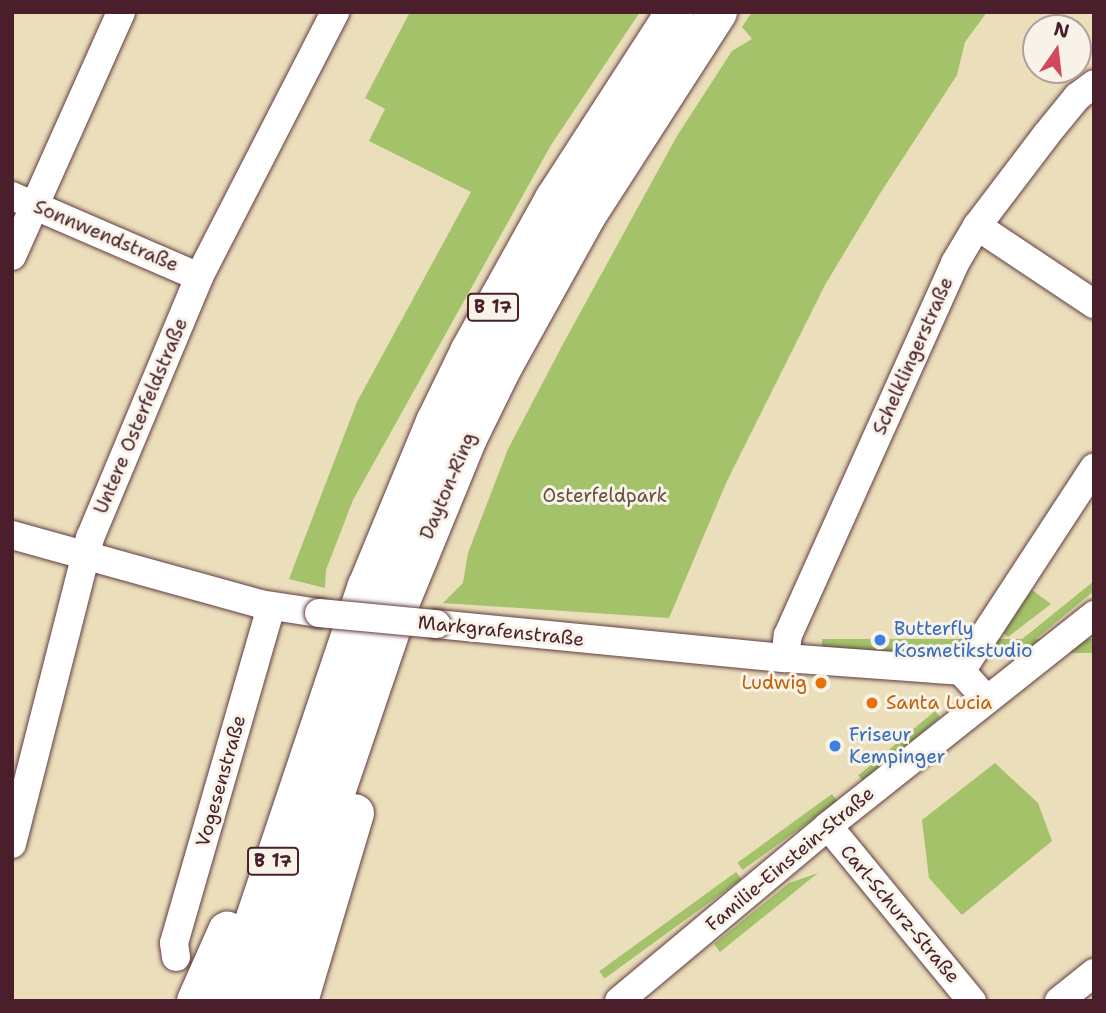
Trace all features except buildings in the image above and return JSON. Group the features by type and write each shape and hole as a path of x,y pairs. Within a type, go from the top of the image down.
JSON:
{"highway":[{"name":"Dayton-Ring","path":"227,1001 320,721 396,514 470,350 554,199 675,12"},
{"name":"Dayton-Ring","path":"265,1001 402,599 468,438 547,285 634,139 718,12"},
{"path":"299,1001 361,790 402,599"},
{"path":"196,1001 320,721"}],"street":[{"path":"12,256 24,201 121,12"},
{"name":"Untere Osterfeldstraße","path":"12,844 84,556 199,277 335,12"},
{"name":"Schelklingerstraße","path":"785,659 788,635 948,277 977,226 1072,102 1094,84"},
{"name":"Sonnwendstraße","path":"24,201 199,277"},
{"path":"977,226 1094,304"},
{"path":"986,699 961,671 1094,468"},
{"name":"Markgrafenstraße","path":"12,535 271,607 785,659 961,671"},
{"name":"Vogesenstraße","path":"176,957 174,943 271,607"},
{"name":"Familie-Einstein-Straße","path":"619,1001 828,826 1094,615"},
{"name":"Carl-Schurz-Straße","path":"828,826 972,1001"},
{"path":"1059,1001 1094,973"}],"green space":[{"path":"410,12 640,12 551,145 353,500 326,570 325,588 289,579 357,402 471,192 369,141 385,109 365,98"},
{"name":"Osterfeldpark","path":"752,12 987,12 965,42 957,75 879,195 825,285 727,481 669,618 443,603 463,583 468,553 508,449 677,136 732,51 752,39 742,27"},
{"path":"1094,581 1094,591 1021,651 1016,644"},
{"path":"1032,590 1051,604 1008,637 1003,633"},
{"path":"822,639 1094,639 1094,653 822,653"},
{"path":"935,711 940,717 864,781 858,775"},
{"path":"995,763 1038,803 1052,841 962,915 929,878 922,820"},
{"path":"832,794 837,801 743,870 737,863"},
{"path":"736,872 741,879 605,979 599,971"},
{"path":"818,873 720,952 714,944 789,883"}],"place":[{"name":"Butterfly Kosmetikstudio","path":"880,640"},
{"name":"Ludwig","path":"821,683"},
{"name":"Santa Lucia","path":"872,703"},
{"name":"Friseur Kempinger","path":"835,746"}]}
